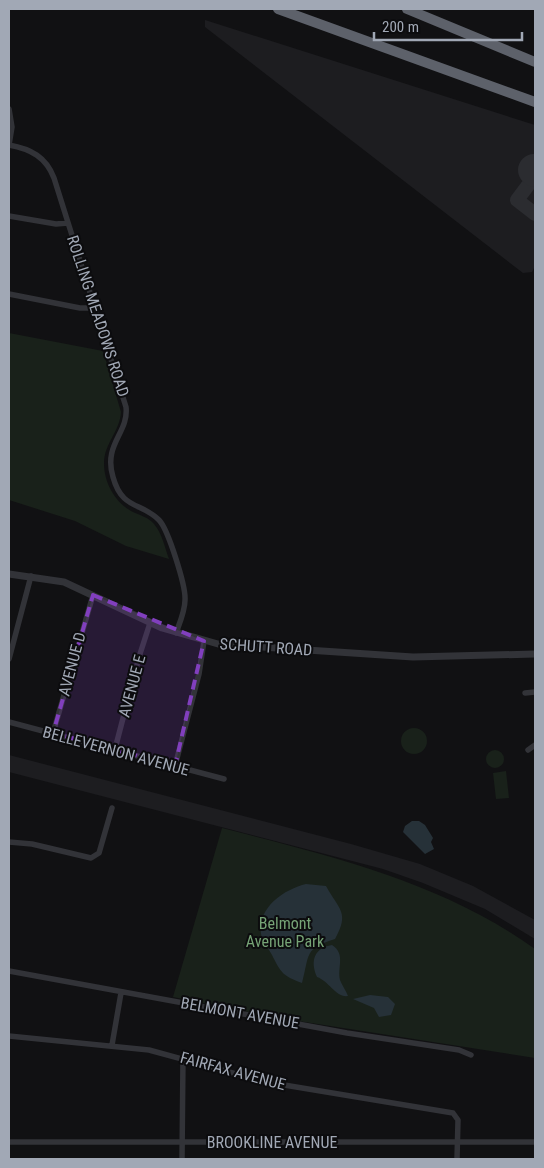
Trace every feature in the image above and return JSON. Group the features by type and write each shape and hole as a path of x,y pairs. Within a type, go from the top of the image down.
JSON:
{"highway":[{"path":"278,9 535,102"},
{"path":"407,9 535,62"}],"street":[{"path":"9,109 12,127 9,145"},
{"name":"ROLLING MEADOWS ROAD","path":"9,145 31,151 48,165 68,223 126,407 126,418 111,452 112,475 118,489 126,500 157,518 165,529 185,594 185,606 176,633"},
{"path":"9,216 56,224 68,223"},
{"path":"9,294 80,308 95,308"},
{"name":"SCHUTT ROAD","path":"9,574 64,582 150,623 204,641 245,646 413,656 535,654"},
{"path":"9,659 31,576"},
{"name":"AVENUE D","path":"53,733 93,595"},
{"name":"AVENUE E","path":"115,750 139,657 150,623"},
{"path":"175,766 199,674 204,641"},
{"path":"525,693 535,692"},
{"name":"BELLEVERNON AVENUE","path":"9,722 224,780"},
{"path":"528,750 535,745"},
{"path":"9,842 32,844 91,858 96,857 112,808"},
{"name":"BELMONT AVENUE","path":"9,971 121,993 459,1050 471,1055"},
{"path":"112,1044 121,993"},
{"name":"FAIRFAX AVENUE","path":"9,1036 112,1044 149,1050 184,1058 266,1082 456,1115 458,1120 458,1141"},
{"path":"182,1159 184,1058"},
{"path":"457,1159 458,1141"},
{"name":"BROOKLINE AVENUE","path":"9,1142 535,1142"}],"highlighted area":[{"path":"93,595 204,641 175,766 53,733"}],"shaded area":[{"path":"205,20 535,125 535,266 532,272 523,273 205,27"},
{"path":"9,755 351,844 420,864 473,886 535,920 535,939 485,909 423,883 383,869 9,772"},
{"path":"412,821 419,821 425,825 433,838 431,842 434,849 425,854 403,832 405,826"},
{"path":"306,884 326,886 339,906 342,923 335,939 313,949 308,959 302,983 287,976 280,970 263,939 261,924 263,916 274,901 290,890"},
{"path":"332,945 339,952 340,980 348,996 336,992 317,977 315,971 314,961 317,952"},
{"path":"370,995 388,997 395,1004 391,1015 379,1017 374,1008 353,999"}],"green space":[{"path":"9,333 103,351 121,412 118,425 105,456 104,470 108,484 115,496 125,507 154,524 161,536 169,559 126,546 75,521 9,500"},
{"path":"414,728 423,732 427,741 423,750 414,754 405,750 401,741 405,732"},
{"path":"495,750 501,753 504,759 501,765 495,768 489,765 486,759 489,753"},
{"path":"506,771 509,798 496,799 493,773"},
{"name":"Belmont Avenue Park","path":"222,828 344,861 424,889 462,906 499,926 535,949 535,1058 279,1018 173,997"}],"taxiway":[{"path":"535,176 517,200 535,214"}]}
